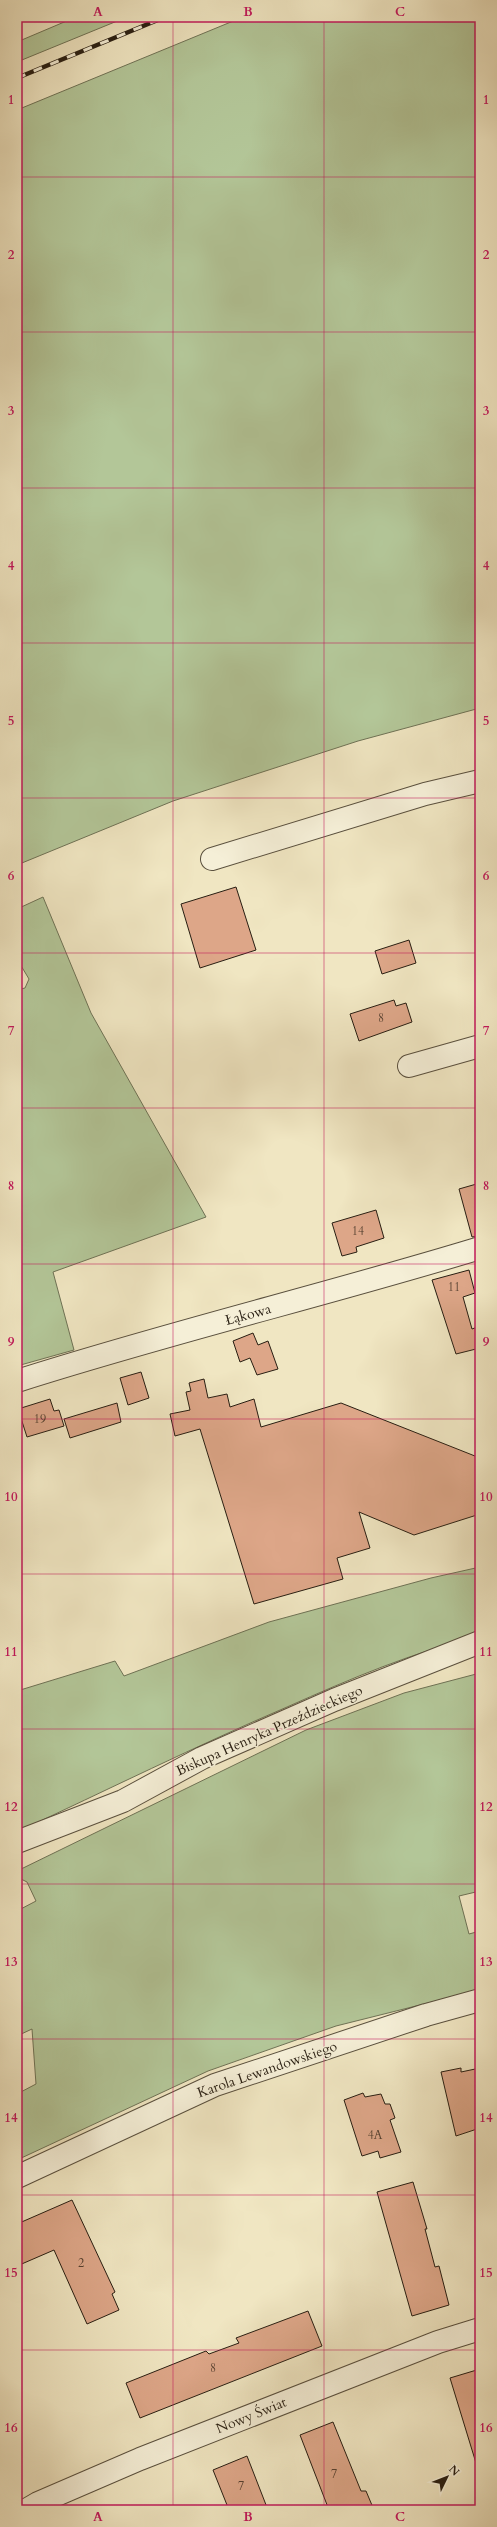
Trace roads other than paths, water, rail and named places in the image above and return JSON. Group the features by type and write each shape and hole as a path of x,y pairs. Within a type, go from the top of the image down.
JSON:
{"street":[{"path":"212,859 425,794 480,781"},
{"path":"409,1066 480,1046"},
{"name":"Łąkowa","path":"17,1381 124,1347 394,1274 480,1248"},
{"name":"Biskupa Henryka Przeździeckiego","path":"17,1842 123,1801 202,1758 334,1700 480,1642"},
{"name":"Karola Lewandowskiego","path":"17,2177 215,2085 419,2018 480,2000"},
{"name":"Nowy Świat","path":"26,2510 38,2503 140,2459 438,2342 480,2329"}],"railway":[{"path":"17,78 165,17"}]}
